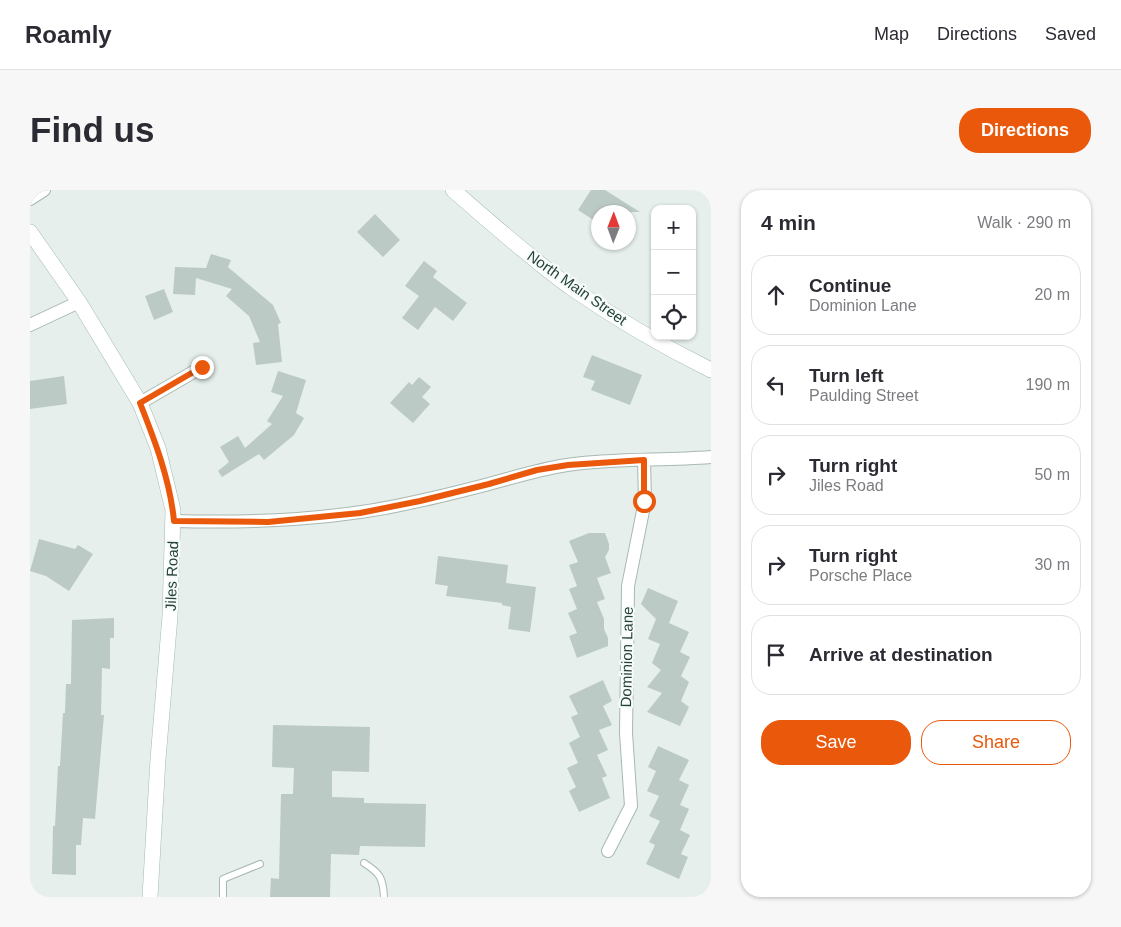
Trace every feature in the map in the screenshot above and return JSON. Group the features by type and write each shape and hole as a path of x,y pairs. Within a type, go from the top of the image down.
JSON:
{"street":[{"path":"30,199 44,190"},
{"name":"North Main Street","path":"453,190 506,237 571,287 637,329 711,370"},
{"name":"Jiles Road","path":"30,232 80,302 140,403 158,448 168,487 174,521 170,616 158,759 150,897"},
{"path":"30,325 80,302"},
{"path":"140,403 202,367"},
{"path":"174,521 268,522 360,513 420,501 537,470 568,465 711,457"},
{"name":"Dominion Lane","path":"608,851 631,806 626,733 628,586 644,501 644,460"}],"lane":[{"path":"364,863 375,870 384,882 384,897"},
{"path":"223,897 223,879 260,864"}],"building":[{"path":"591,190 605,190 629,205 591,205 591,218 578,210"},
{"path":"375,214 400,240 383,257 357,232"},
{"path":"211,254 231,260 228,267 273,305 281,323 278,324 282,362 256,365 253,343 260,342 249,316 226,296 232,289 196,278 195,295 173,294 175,267 206,268"},
{"path":"424,261 437,271 433,277 467,303 453,321 435,307 418,330 402,318 419,296 405,286"},
{"path":"164,289 173,312 154,320 145,296"},
{"path":"592,355 642,375 630,405 591,390 595,381 583,377"},
{"path":"278,371 306,380 296,413 304,418 294,435 264,460 259,454 222,477 218,471 229,462 220,447 238,436 245,448 272,424 267,421 283,396 271,392"},
{"path":"64,376 67,404 30,409 30,381"},
{"path":"419,377 431,387 422,397 430,404 413,423 390,403 409,382 412,385"},
{"path":"589,533 605,533 609,544 609,550 605,557 611,573 597,578 605,599 597,602 604,619 608,646 577,658 569,636 577,633 568,613 577,609 569,589 577,586 569,565 578,562 569,541"},
{"path":"39,539 75,549 78,545 93,554 69,591 46,576 30,571"},
{"path":"438,556 508,565 506,583 536,587 530,632 508,629 511,607 502,605 502,603 446,596 448,586 435,584"},
{"path":"648,588 678,601 669,623 689,632 680,652 690,657 681,676 689,682 681,701 689,707 680,726 647,712 662,693 647,687 661,670 652,663 660,644 648,639 656,619 641,604"},
{"path":"114,618 114,638 110,638 110,669 102,668 101,715 104,715 95,819 83,818 81,845 76,845 76,875 52,874 53,826 55,826 63,713 65,713 66,684 71,684 72,620"},
{"path":"603,680 612,701 603,706 612,725 599,730 608,750 597,755 607,776 602,778 610,798 579,812 569,791 576,787 567,768 578,763 569,743 580,737 571,717 578,714 569,696"},
{"path":"273,725 370,727 369,772 332,771 332,797 364,798 364,803 426,804 425,847 360,846 359,855 331,854 330,897 270,897 271,878 279,879 281,794 293,794 294,768 272,767"},
{"path":"658,746 689,760 679,780 689,785 680,805 689,809 680,830 690,835 681,854 688,857 679,879 646,864 655,845 649,842 660,821 649,816 659,796 647,791 656,771 648,767"}],"route":[{"path":"202,367 140,403 158,448 174,521 268,522 360,513 420,501 537,470 598,462 644,460 644,501"}]}
